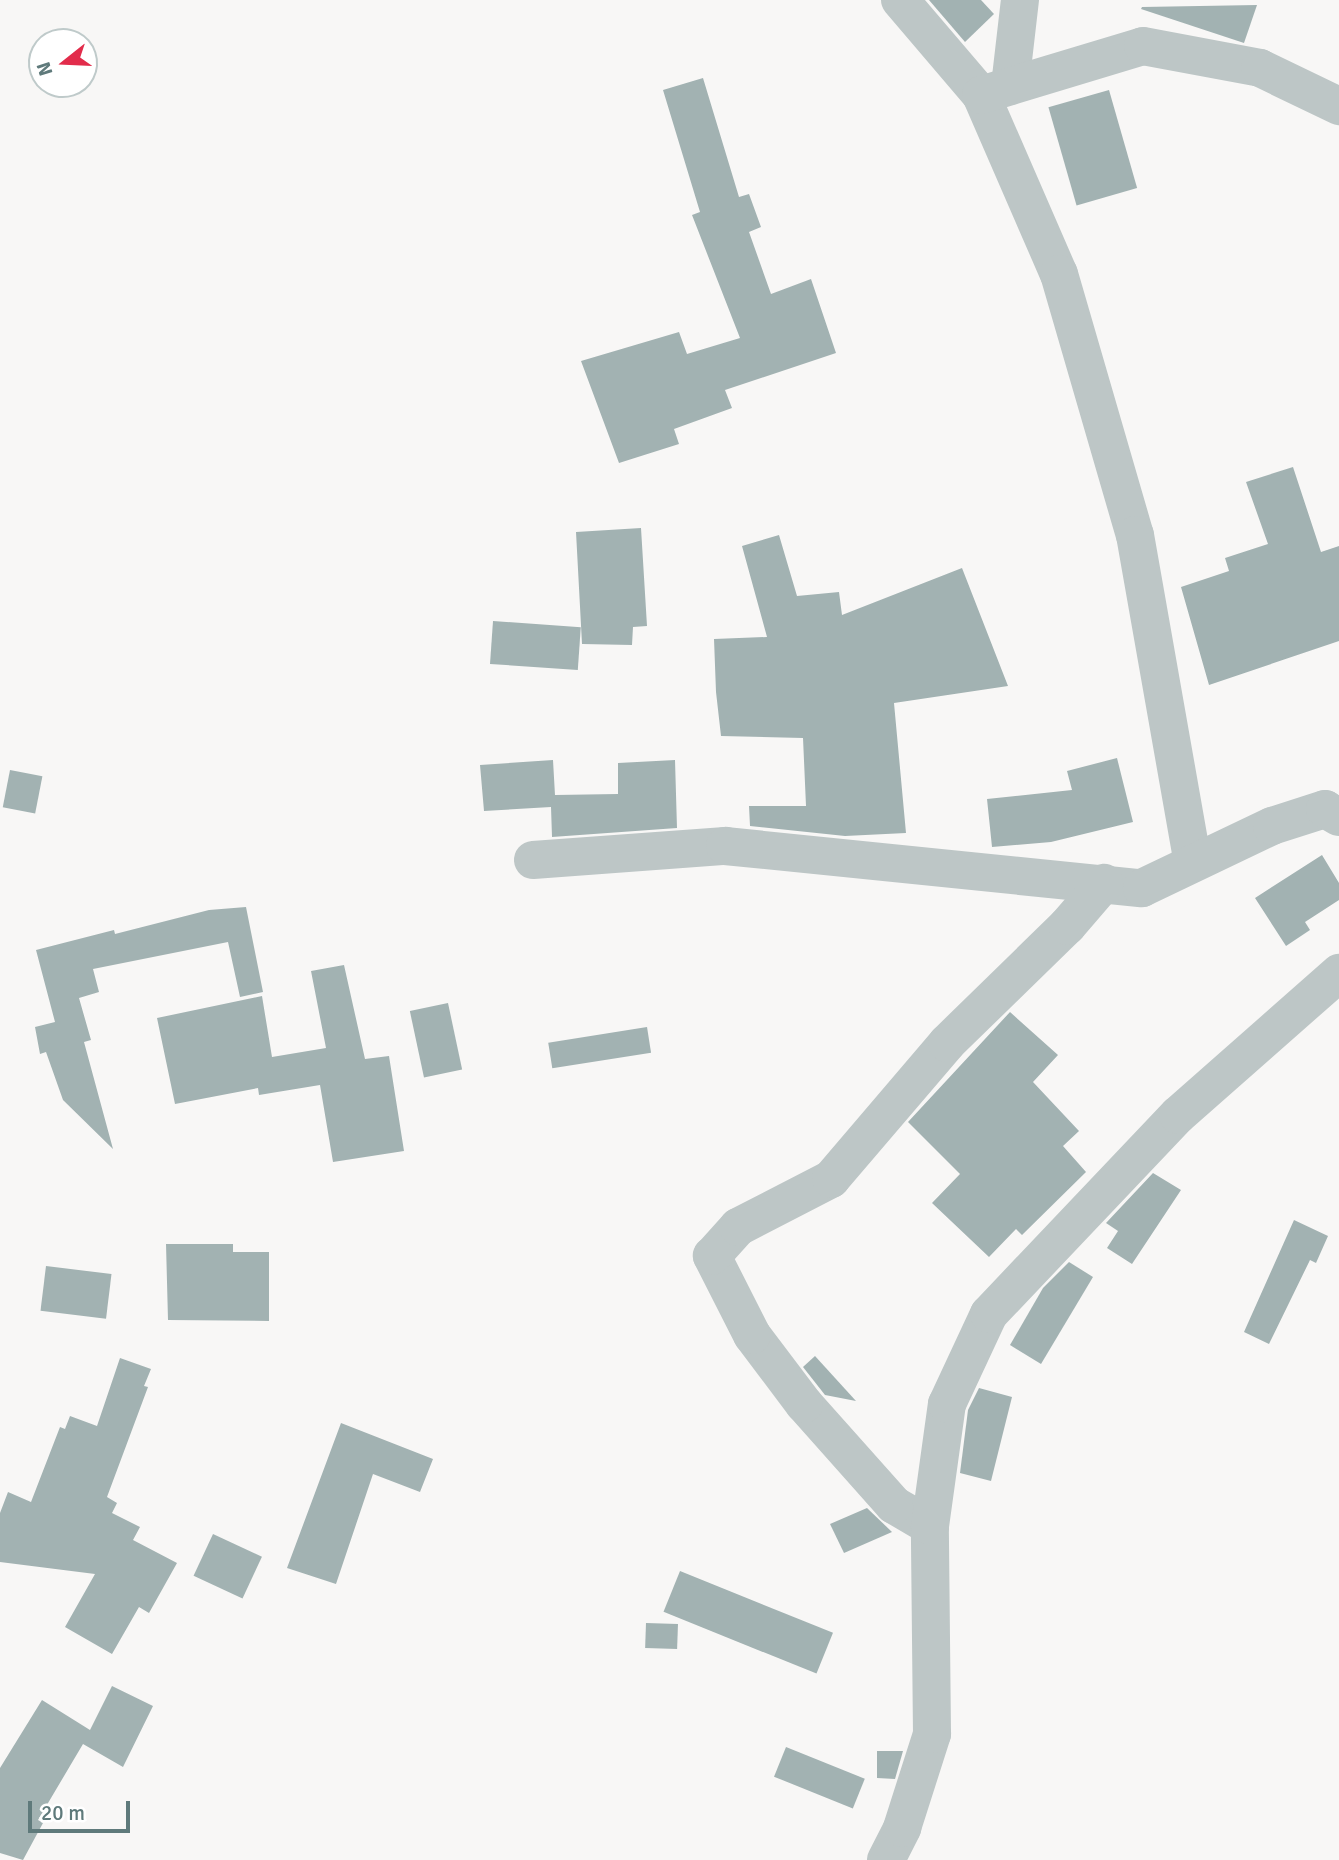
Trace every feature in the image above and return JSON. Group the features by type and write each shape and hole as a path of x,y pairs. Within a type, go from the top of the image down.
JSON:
{"street":[{"path":"900,0 995,91 1059,274 1135,534 1193,863"},
{"path":"995,91 1020,0"},
{"path":"995,91 1143,46 1260,68 1339,106"},
{"path":"533,860 725,846 1142,888 1272,826 1325,808 1339,817"},
{"path":"930,1525 894,1505 804,1404 752,1335 712,1256 738,1227 831,1179 947,1043 1067,926 1104,883"},
{"path":"886,1860 902,1828 932,1734 930,1525 947,1404 989,1314 1178,1115 1339,973"}],"building":[{"path":"929,0 981,0 994,14 965,42"},
{"path":"1257,5 1244,43 1141,9 1142,7"},
{"path":"703,78 739,197 749,194 761,227 749,232 771,294 811,279 836,353 725,390 732,408 674,429 679,444 619,463 581,361 679,332 687,354 740,338 692,215 700,212 663,90"},
{"path":"1109,90 1137,188 1077,205 1048,107"},
{"path":"1293,467 1321,552 1339,546 1339,641 1209,685 1181,587 1229,571 1225,558 1268,544 1246,482"},
{"path":"641,528 647,626 633,627 632,645 582,644 576,532"},
{"path":"779,535 797,596 839,592 842,615 962,568 1008,686 894,703 906,833 845,836 750,826 749,806 806,806 803,738 721,736 714,639 767,637 742,546"},
{"path":"493,621 581,627 578,670 490,664"},
{"path":"1117,758 1133,822 1051,842 992,847 987,799 1072,790 1067,771"},
{"path":"553,760 555,795 618,794 618,763 675,760 677,828 552,837 551,807 484,811 480,765"},
{"path":"10,770 42,776 35,814 3,807"},
{"path":"1322,855 1339,883 1339,900 1305,922 1310,930 1286,946 1255,898"},
{"path":"246,907 263,992 240,997 228,942 93,969 99,992 79,998 91,1040 84,1042 113,1149 63,1100 46,1052 40,1054 35,1027 55,1022 36,950 114,930 115,934 209,910"},
{"path":"344,965 365,1059 389,1056 404,1151 333,1162 320,1085 259,1095 258,1088 175,1104 157,1018 262,996 272,1057 326,1048 311,971"},
{"path":"448,1003 462,1070 424,1078 410,1011"},
{"path":"1010,1012 1058,1055 1033,1082 1079,1131 1063,1146 1086,1172 1022,1235 1016,1229 989,1257 932,1203 960,1174 908,1122"},
{"path":"647,1027 651,1053 552,1068 548,1043"},
{"path":"1153,1173 1181,1190 1132,1264 1107,1248 1118,1231 1106,1223"},
{"path":"1294,1220 1328,1236 1316,1263 1310,1260 1269,1344 1244,1332"},
{"path":"166,1244 233,1244 233,1252 269,1252 269,1321 168,1320"},
{"path":"1069,1262 1093,1277 1041,1364 1010,1345 1043,1288"},
{"path":"46,1266 112,1274 106,1319 41,1311"},
{"path":"815,1356 856,1401 825,1395 803,1367"},
{"path":"120,1358 151,1369 144,1386 148,1387 107,1497 117,1503 112,1513 140,1527 133,1540 177,1563 149,1613 139,1607 112,1654 65,1627 95,1574 0,1562 0,1513 8,1492 31,1502 60,1427 65,1429 70,1416 97,1426"},
{"path":"979,1388 1012,1397 991,1481 960,1473 968,1410"},
{"path":"341,1423 433,1459 420,1492 373,1474 336,1584 287,1568"},
{"path":"867,1508 892,1532 844,1553 830,1524"},
{"path":"213,1534 262,1557 243,1599 194,1576"},
{"path":"680,1571 833,1633 817,1674 664,1612"},
{"path":"646,1623 678,1624 677,1649 645,1648"},
{"path":"112,1686 153,1706 123,1767 83,1744 38,1820 43,1823 23,1860 0,1853 0,1768 42,1700 90,1730"},
{"path":"786,1747 865,1779 853,1809 774,1777"},
{"path":"877,1751 903,1751 895,1779 877,1778"}]}
